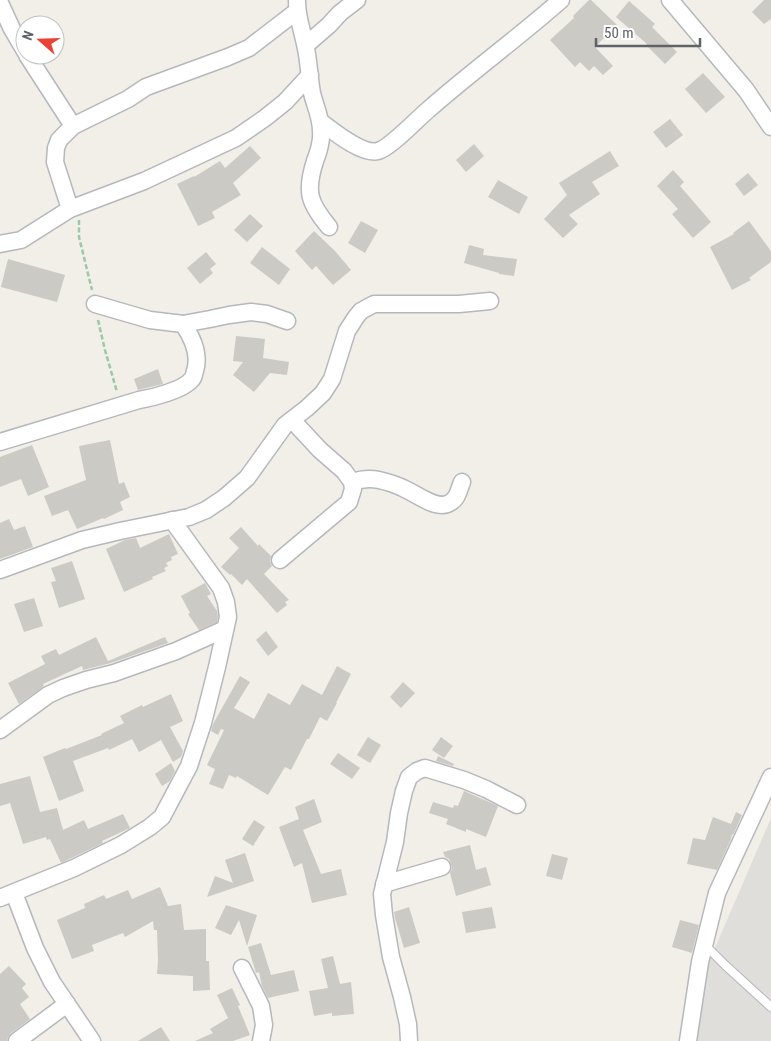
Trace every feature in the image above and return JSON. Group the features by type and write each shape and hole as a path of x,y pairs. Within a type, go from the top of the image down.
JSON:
{"street":[{"path":"306,45 340,13 358,0"},
{"path":"321,122 356,146 370,151 379,151 561,0"},
{"path":"670,0 746,90 771,127"},
{"path":"0,3 15,34"},
{"path":"70,209 55,162 56,148 59,140 74,126 128,99 146,87 249,48 297,5 306,45 312,94 321,122 322,140 313,168 310,195 312,204 330,227"},
{"path":"34,65 74,126"},
{"path":"0,244 21,240 70,209 144,181 236,138 285,102 310,75"},
{"path":"0,570 82,540 189,517 206,510 224,498 247,478 285,425 323,393 332,379 347,331 361,311 374,304 458,304 490,301"},
{"path":"95,304 150,320 183,324 251,312 267,314 288,321"},
{"path":"0,442 154,397 181,387 192,379 197,363 190,334 183,324"},
{"path":"280,560 349,502 353,489 352,482 344,471 320,450 292,420"},
{"path":"352,482 365,478 378,480 406,489 420,498 438,505 452,502 462,482"},
{"path":"92,1041 52,982 7,895 74,868 121,845 150,827 162,817 189,766 203,723 228,617 226,602 221,588 172,520"},
{"path":"0,730 48,695 86,680 114,673 176,651 225,629"},
{"path":"409,1041 408,1024 391,957 382,894 395,842 404,791 409,777 425,768 464,780 517,805"},
{"path":"688,1041 700,962 717,893 771,776"},
{"path":"384,884 442,867"},
{"path":"242,968 262,1006 264,1025 260,1041"},
{"path":"17,1041 67,1004"}],"lane":[{"path":"704,944 771,1007"}],"shaded area":[{"path":"771,818 771,1041 696,1041 708,964"}],"building":[{"path":"589,0 617,25 595,47 613,66 603,75 594,66 589,71 580,62 575,67 550,40 574,18 573,16"},
{"path":"764,0 771,0 771,19 764,24 752,12"},
{"path":"629,1 655,24 652,27 677,52 665,64 647,44 616,17"},
{"path":"703,73 725,97 706,113 685,89"},
{"path":"670,119 683,135 666,148 653,132"},
{"path":"474,144 484,156 466,172 456,160"},
{"path":"250,146 261,158 233,183 241,195 212,212 215,218 198,226 177,184 194,177 220,161 225,168"},
{"path":"610,151 619,166 592,182 600,194 569,215 578,224 563,238 544,219 567,195 559,183"},
{"path":"673,170 684,182 680,186 711,222 693,238 672,214 678,209 657,186"},
{"path":"748,173 758,185 744,196 735,184"},
{"path":"498,180 528,197 519,214 488,197"},
{"path":"250,214 263,226 247,242 234,230"},
{"path":"361,221 378,230 365,253 348,243"},
{"path":"749,221 771,251 771,262 749,278 751,280 732,290 710,247 734,234"},
{"path":"314,231 351,270 333,285 316,266 312,270 295,251"},
{"path":"469,245 484,249 483,255 517,259 514,276 499,274 464,263"},
{"path":"262,247 290,269 279,285 250,263"},
{"path":"206,252 216,264 210,269 213,273 200,284 187,268"},
{"path":"8,259 65,275 57,302 1,287"},
{"path":"236,336 265,339 263,358 289,362 287,375 270,373 254,392 233,375 243,362 233,361"},
{"path":"158,369 163,384 138,390 134,379"},
{"path":"110,440 119,484 124,482 130,497 120,502 123,510 77,529 68,510 52,516 44,496 86,480 79,446"},
{"path":"32,445 49,487 28,496 21,479 0,487 0,457"},
{"path":"9,519 14,530 25,526 33,547 0,559 0,523"},
{"path":"241,527 258,546 259,544 271,556 272,566 264,574 289,600 285,602 287,605 277,613 247,579 242,585 221,567 239,548 229,538"},
{"path":"169,534 178,554 171,557 172,560 166,563 168,566 164,568 166,571 124,592 106,549 125,540 136,538 140,548"},
{"path":"72,561 85,599 59,608 51,582 56,581 51,568"},
{"path":"205,583 211,594 207,596 217,611 218,617 217,622 199,630 188,614 190,613 181,596"},
{"path":"34,598 43,626 24,632 14,604"},
{"path":"266,631 278,647 268,656 256,640"},
{"path":"96,637 108,661 165,637 168,643 111,663 83,670 82,666 43,684 44,686 19,704 8,683 45,664 41,656 56,649 59,655"},
{"path":"337,666 351,674 337,703 327,721 320,717 291,770 285,767 268,795 237,776 236,778 229,775 223,789 209,784 215,769 207,765 224,730 221,729 218,735 211,731 213,724 240,676 250,682 234,708 254,719 268,693 290,705 302,684 322,695"},
{"path":"403,682 415,693 401,708 390,697"},
{"path":"171,694 183,721 170,727 183,751 181,757 173,762 161,740 139,752 132,739 109,750 108,748 73,761 84,791 59,801 43,757 102,735 124,723 120,716"},
{"path":"368,737 381,745 370,763 357,755"},
{"path":"441,737 453,746 444,758 432,750"},
{"path":"338,753 360,768 352,779 330,764"},
{"path":"438,756 454,764 453,766 436,761"},
{"path":"171,763 175,771 170,781 162,786 155,774"},
{"path":"30,776 40,812 57,808 63,830 84,820 88,829 123,814 130,828 61,863 50,839 47,840 46,837 23,844 10,803 0,806 0,784"},
{"path":"464,791 498,806 486,837 446,824 448,819 429,813 433,802 453,808 454,805 458,806"},
{"path":"314,799 322,822 303,830 321,874 341,869 347,895 312,903 302,863 294,867 279,827 299,819 295,807"},
{"path":"736,812 742,815 717,870 687,864 693,838 705,840 713,817 731,824"},
{"path":"254,820 265,827 253,846 242,839"},
{"path":"470,845 476,870 486,867 491,885 456,896 450,873 452,869 451,864 443,852"},
{"path":"245,853 254,881 207,897 215,876 233,883 225,860"},
{"path":"552,854 568,858 562,880 546,876"},
{"path":"160,887 168,906 181,904 184,930 206,929 206,961 209,961 210,990 193,991 193,976 157,974 157,930 154,930 153,921 125,937 123,933 92,945 94,951 72,959 57,920 85,908 84,904 104,895 106,899 128,890 132,899"},
{"path":"226,905 257,915 247,946 239,920 231,935 215,928"},
{"path":"409,907 420,943 404,948 394,912"},
{"path":"492,907 496,928 466,933 462,912"},
{"path":"680,920 699,925 692,953 672,947"},
{"path":"261,943 271,975 294,970 299,991 268,998 262,986 259,972 256,973 248,947"},
{"path":"333,956 340,984 351,982 354,1014 332,1016 332,1013 314,1016 309,991 328,988 321,959"},
{"path":"9,966 26,984 22,988 29,997 20,1004 30,1019 11,1033 7,1041 0,1041 0,974"},
{"path":"232,988 250,1035 233,1041 195,1041 213,1033 210,1029 228,1018 217,995"},
{"path":"161,1027 170,1041 138,1041"}]}
